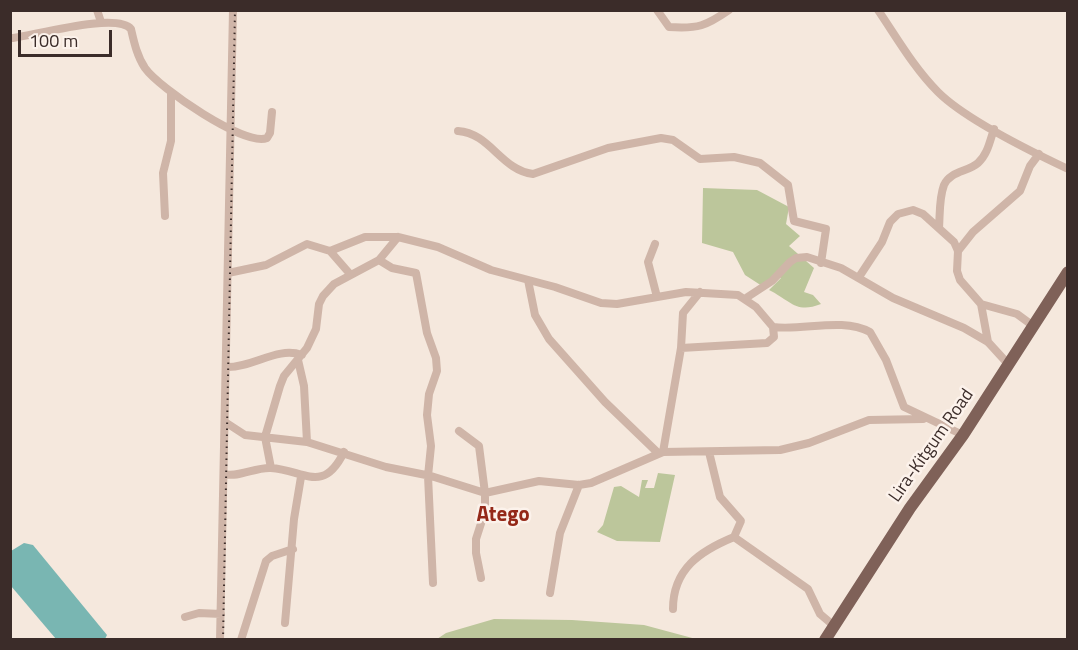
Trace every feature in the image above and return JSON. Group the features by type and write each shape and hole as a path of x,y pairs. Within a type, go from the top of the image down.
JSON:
{"main road":[{"name":"Lira-Kitgum Road","path":"825,639 910,508 963,435 1068,272"}],"street":[{"path":"97,10 100,22"},
{"path":"220,639 233,10"},
{"path":"657,10 669,27 687,28 706,25 729,10"},
{"path":"878,10 899,44 938,92 971,116 1068,169"},
{"path":"13,38 100,22 128,24 144,66 171,92 231,132 254,140 267,138 270,133 272,112"},
{"path":"165,216 164,174 171,141 171,92"},
{"path":"939,228 944,184 950,176 971,168 980,161 986,154 994,129"},
{"path":"458,131 481,137 501,158 526,173 533,174 608,148 661,138 672,140 700,159 734,157 760,163 788,185 794,221 826,229 821,263"},
{"path":"958,251 973,232 1020,191 1030,165 1039,153"},
{"path":"859,277 882,242 890,222 898,214 913,210 923,214 954,242 958,251 957,271 960,280 981,304 988,342"},
{"path":"330,251 365,237 398,237 438,247 491,270 555,286 601,303 617,304 700,292 746,298 773,327 774,337 767,343 681,348"},
{"path":"271,468 266,437 284,376 300,358 316,329 319,304 323,296 334,284 350,274 369,268 398,237"},
{"path":"228,273 266,265 307,244 330,251 350,274"},
{"path":"655,244 648,262 657,297"},
{"path":"746,298 772,280 796,258 807,257 841,268 893,298 964,328 988,342 1009,364"},
{"path":"378,260 392,268 416,273 426,333 436,358 437,371 429,394 427,415 431,446 428,476 433,583"},
{"path":"528,280 535,315 549,339 601,397 660,453"},
{"path":"660,453 681,348 683,313 700,292"},
{"path":"981,304 1017,314 1032,325"},
{"path":"773,327 787,329 846,326 870,332 886,360 902,405 924,418 963,435"},
{"path":"226,367 252,364 286,351 300,358"},
{"path":"300,358 307,442"},
{"path":"225,422 240,433 307,442 386,467 428,476 485,493 539,481 579,485 602,479 630,464 660,453 780,450 809,444 869,420 924,418"},
{"path":"459,431 479,446 485,493 485,511 476,539 481,579"},
{"path":"224,474 231,476 271,468 301,477 330,473 344,452"},
{"path":"673,609 674,586 681,575 709,547 734,537 741,521 720,497 709,452"},
{"path":"285,623 295,510 301,477"},
{"path":"550,593 560,533 579,485"},
{"path":"734,537 808,589 820,614 833,625"},
{"path":"241,639 266,561 272,556 293,549"},
{"path":"185,617 199,613 221,614"}],"green space":[{"path":"703,188 757,190 789,207 786,224 800,236 789,246 814,268 804,292 813,295 821,304 805,308 794,305 769,290 781,278 775,275 762,286 745,275 733,252 702,243"},
{"path":"658,473 675,475 660,542 617,541 597,532 603,525 614,487 621,486 639,497 642,480 648,480 645,488 654,488"},
{"path":"494,619 572,620 644,625 696,639 437,639 446,633"}],"water":[{"path":"24,543 33,545 107,635 105,639 56,639 11,586 11,551"}],"railway":[{"path":"223,640 235,10"}],"district":[{"name":"Atego","path":"503,516"}]}
